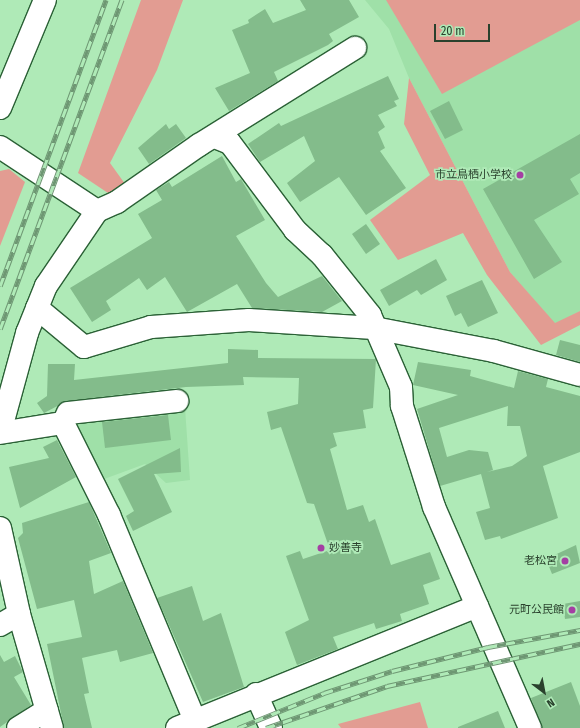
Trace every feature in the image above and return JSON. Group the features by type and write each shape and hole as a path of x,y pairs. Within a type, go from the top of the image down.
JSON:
{"street":[{"path":"0,108 45,0"},
{"path":"63,424 0,433 27,333 46,286 98,211 118,202 215,137 355,48"},
{"path":"215,137 230,143 295,230 322,255 370,315 374,328 400,387 402,406 434,508 530,728"},
{"path":"0,147 98,211"},
{"path":"37,308 84,347 151,327 249,320 374,328 494,352 580,375"},
{"path":"63,424 68,413 177,400"},
{"path":"63,424 109,515 186,724 256,694 478,606"},
{"path":"0,528 19,614 50,719 18,728"},
{"path":"0,625 19,614"},
{"path":"256,694 271,728"}],"shaded area":[{"path":"141,0 183,0 157,70 110,163 128,188 108,193 78,173"},
{"name":"市立鳥栖小学校","path":"365,0 580,0 580,311 555,324 510,272 409,78 389,29"},
{"path":"386,0 580,0 580,20 442,94"},
{"path":"409,78 510,272 555,323 580,311 580,325 541,345 487,275 463,233 398,260 370,220 430,175 404,124"},
{"path":"9,169 25,182 0,246 0,171"},
{"path":"184,393 190,480 166,483 145,464 96,482 72,431 70,406"},
{"path":"420,702 428,728 341,728 338,724"}],"building":[{"path":"300,0 349,0 359,17 329,34 333,41 328,45 274,72 278,81 229,111 215,88 250,73 232,30 249,23 248,20 265,9 273,23 306,10"},
{"path":"388,76 399,99 394,101 397,106 378,115 385,127 378,132 385,148 380,151 406,188 366,215 339,177 300,202 287,183 315,161 304,136 260,162 248,144 279,123 281,126"},
{"path":"449,101 463,130 445,139 430,111"},
{"path":"166,124 169,129 176,124 186,138 149,164 138,148"},
{"path":"580,134 580,173 570,179 579,194 534,220 562,262 534,279 483,189"},
{"path":"222,156 236,182 241,179 265,220 236,236 266,283 278,297 322,276 342,301 322,312 252,308 237,284 187,312 165,277 147,290 139,278 106,301 111,310 92,322 70,288 152,238 138,214 162,200 156,190 169,182 172,187"},
{"path":"366,224 380,244 366,254 352,234"},
{"path":"436,259 447,280 421,295 417,290 389,306 380,290"},
{"path":"482,280 498,313 468,327 461,313 455,316 446,296"},
{"path":"560,340 580,345 580,362 556,355"},
{"path":"228,349 258,350 258,358 376,359 373,408 363,410 366,428 333,433 337,446 330,449 347,510 363,505 369,522 375,519 391,565 430,552 440,579 423,585 429,604 400,614 402,621 376,629 374,623 333,637 338,649 297,665 285,632 309,620 286,556 300,551 303,559 330,550 314,504 307,503 281,427 271,430 267,412 298,404 299,378 243,377 244,385 186,387 67,401 44,413 37,403 47,396 48,364 75,364 74,380 228,363"},
{"path":"418,362 471,370 470,376 514,388 518,371 548,379 546,387 580,396 580,452 543,466 558,518 501,539 500,536 485,540 476,512 490,508 481,474 440,486 417,409 458,395 413,385","holes":["508,406 507,426 520,426 527,456 512,466 487,472 493,470 488,452 469,450 447,457 439,428"]},
{"path":"168,415 171,440 105,448 102,422"},
{"path":"57,440 76,477 20,508 9,467 49,458 43,447"},
{"path":"180,448 181,472 154,474 172,512 133,531 126,516 134,511 118,479"},
{"path":"89,502 111,553 89,561 94,594 123,581 153,653 120,662 117,650 82,658 89,693 84,694 92,728 64,728 47,644 82,637 74,600 37,609 18,538 23,533 22,523"},
{"name":"老松宮","path":"576,545 580,563 552,574 546,559"},
{"path":"192,586 203,621 221,613 244,687 203,702 157,598"},
{"name":"元町公民館","path":"580,601 580,617 565,619 563,604"},
{"path":"0,655 4,662 15,656 23,672 14,677 31,705 0,727"},
{"path":"571,682 580,706 580,728 542,728 531,698"},
{"path":"498,711 505,728 458,728 458,727"}],"railway":[{"path":"0,286 106,0"},
{"path":"0,329 122,0"},
{"path":"238,728 324,693 392,671 488,647 580,630"},
{"path":"266,728 387,686 580,644"}],"place":[{"name":"市立鳥栖小学校","path":"520,175"},
{"name":"妙善寺","path":"321,548"},
{"name":"老松宮","path":"565,561"},
{"name":"元町公民館","path":"572,610"}]}
